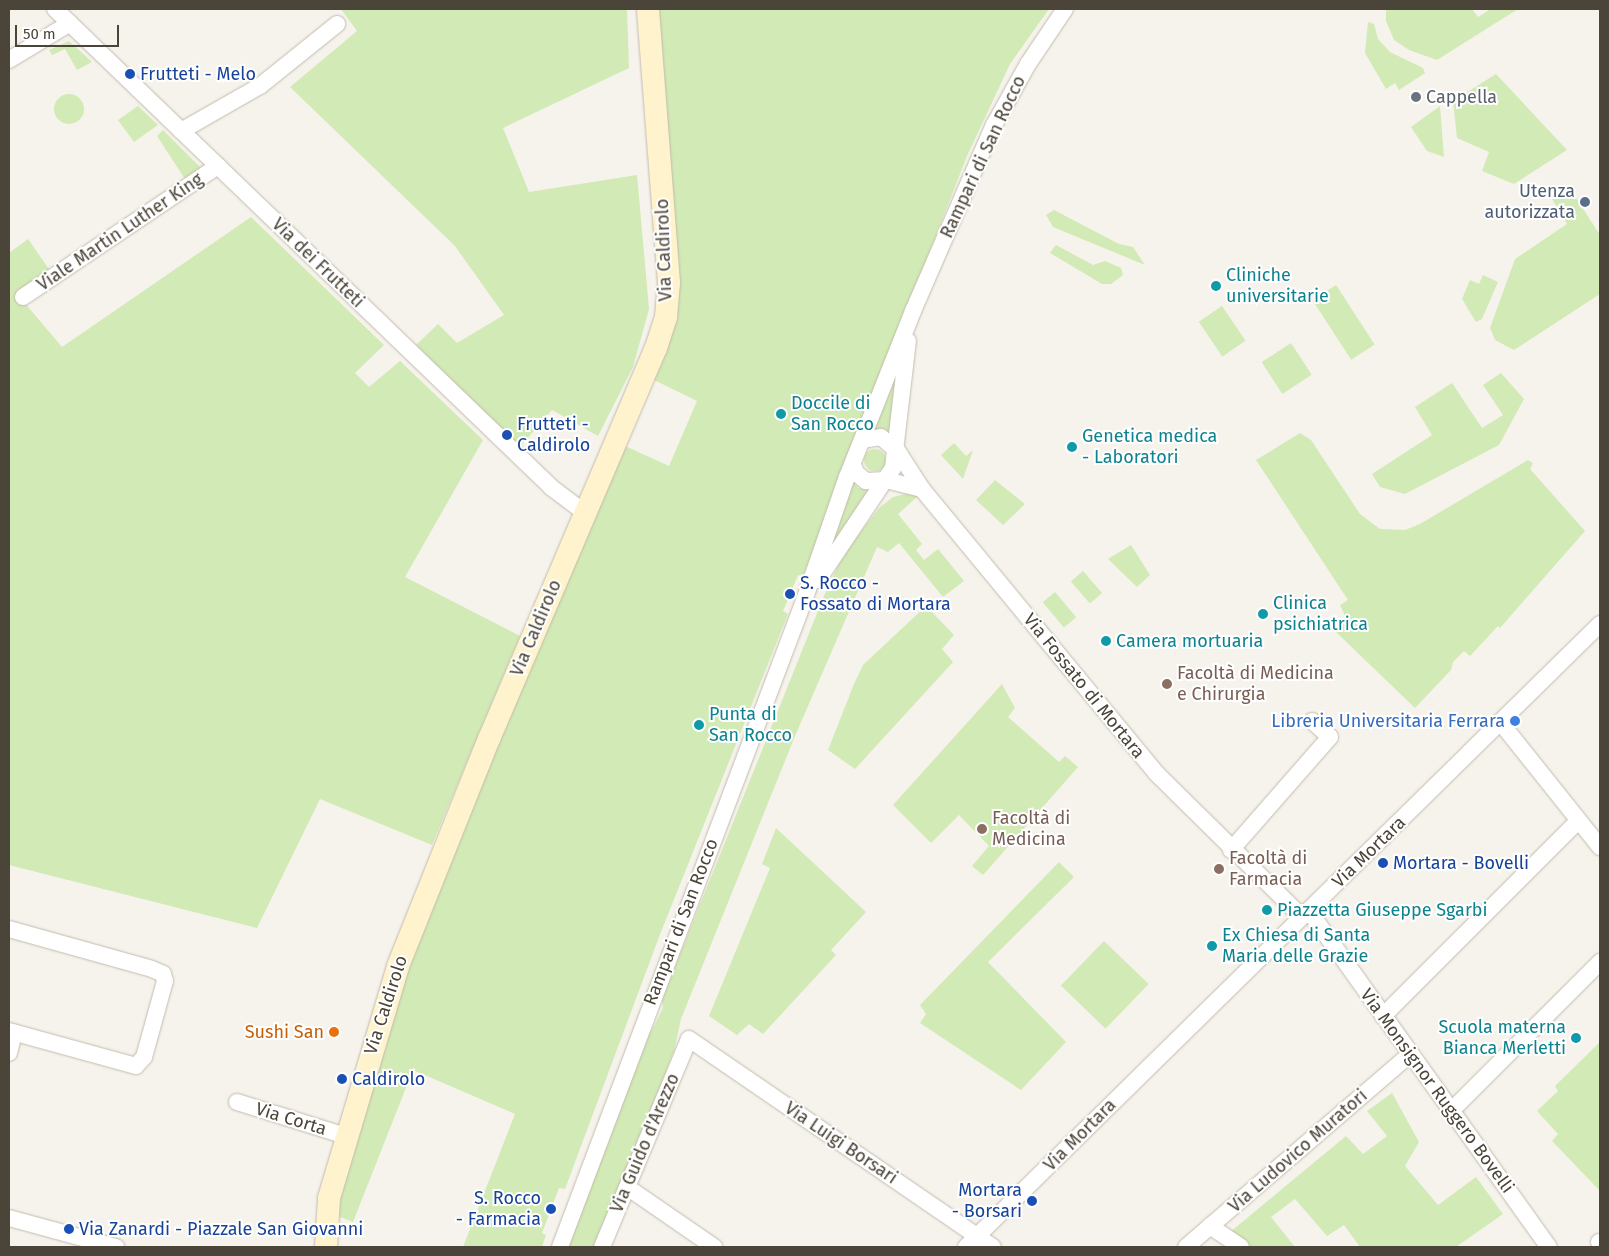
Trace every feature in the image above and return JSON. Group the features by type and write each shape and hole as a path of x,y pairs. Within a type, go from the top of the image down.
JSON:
{"main road":[{"name":"Via Caldirolo","path":"328,1244 329,1198 346,1136 411,931 584,512 656,348 668,301 648,9"}],"street":[{"name":"Rampari di San Rocco","path":"560,1247 805,598 852,465 913,311 994,125 1035,52 1065,9"},
{"name":"Via dei Frutteti","path":"65,14 181,131 552,488 584,512"},
{"path":"9,60 65,14"},
{"path":"181,131 260,86 337,24"},
{"name":"Viale Martin Luther King","path":"23,298 218,166"},
{"name":"Rampari di San Rocco","path":"805,598 886,480 897,450 902,381 913,311"},
{"path":"862,440 880,437 897,450"},
{"name":"Via Fossato di Mortara","path":"897,450 922,489 1156,773 1231,850 1305,914"},
{"path":"852,465 856,473 866,481 886,480 922,489"},
{"name":"Via Mortara","path":"972,1242 1502,723 1600,624"},
{"path":"1231,850 1330,736 1312,721"},
{"path":"1502,723 1600,847"},
{"path":"1383,1016 1578,821"},
{"name":"Via Monsignor Ruggero Bovelli","path":"1305,914 1383,1016 1549,1247"},
{"path":"9,929 152,969 163,974 165,981 144,1057 139,1065 132,1066 11,1032 9,1053"},
{"path":"1451,1111 1600,962"},
{"name":"Via Luigi Borsari","path":"689,1040 972,1242 993,1247"},
{"name":"Via Guido d'Arezzo","path":"602,1247 689,1040"},
{"name":"Via Ludovico Muratori","path":"1186,1247 1410,1054"},
{"name":"Via Corta","path":"237,1102 346,1136"},
{"path":"627,1187 714,1247"},
{"path":"9,1218 116,1247"},
{"path":"1210,1226 1241,1247"}],"green space":[{"path":"341,9 627,9 629,68 503,128 529,192 637,175 649,309 633,367 598,436 552,410 519,448 416,345 438,324 457,343 504,315 455,246 290,87 357,31"},
{"path":"656,9 1049,9 1010,64 967,156 803,576 798,575 783,611 788,614 659,937 565,1189 559,1188 542,1233 546,1235 542,1247 463,1247 515,1114 413,1070 353,1222 335,1215 373,1067 434,896 623,445 669,466 697,401 652,379 672,325"},
{"path":"1386,9 1472,9 1478,17 1491,9 1518,9 1437,60 1409,50 1394,40 1386,21"},
{"path":"1368,22 1374,24 1378,39 1390,52 1423,68 1425,73 1399,90 1395,83 1386,89 1365,53"},
{"path":"69,41 92,62 77,70 65,49 52,55 49,50"},
{"path":"1496,74 1567,150 1514,184 1482,171 1489,152 1457,138 1453,101"},
{"path":"69,94 80,98 84,109 80,120 69,124 58,120 54,109 58,98"},
{"path":"138,106 158,125 134,142 118,120"},
{"path":"1440,106 1444,157 1427,151 1411,127"},
{"path":"163,130 201,168 185,179 157,136"},
{"path":"1569,187 1600,235 1600,294 1514,350 1495,340 1490,328 1515,259 1567,224 1552,199"},
{"path":"1054,210 1119,244 1133,247 1145,265 1053,227 1046,215"},
{"path":"251,217 384,345 355,373 369,387 400,361 483,440 405,577 520,636 432,845 320,799 257,928 9,865 9,253 28,239 51,272 18,295 62,347"},
{"path":"1056,245 1093,265 1105,261 1121,268 1123,275 1111,284 1102,284 1050,253"},
{"path":"1483,275 1498,282 1482,319 1476,322 1462,299 1470,280 1479,284"},
{"path":"1336,285 1375,345 1351,360 1313,300"},
{"path":"1222,306 1245,341 1222,356 1199,322"},
{"path":"1291,343 1312,375 1282,394 1262,362"},
{"path":"900,360 891,433 873,429"},
{"path":"1501,373 1524,399 1499,445 1405,494 1380,487 1372,474 1432,435 1415,407 1452,383 1482,428 1503,415 1483,385"},
{"path":"1300,433 1311,440 1360,514 1380,529 1405,530 1420,524 1528,460 1533,463 1530,469 1585,531 1500,628 1498,626 1470,656 1464,651 1453,662 1451,670 1415,708 1336,632 1346,618 1340,605 1348,600 1256,460"},
{"path":"954,443 966,456 973,450 963,479 941,455"},
{"path":"875,449 883,452 886,460 883,468 875,471 867,468 864,460 867,452"},
{"path":"995,480 1025,504 1003,525 976,500"},
{"path":"853,481 858,488 868,490 823,563"},
{"path":"913,492 917,497 898,514 922,544 916,550 924,560 938,549 964,581 943,597 899,543 888,552 877,547 795,736 681,1019 674,1051 597,1247 564,1247 644,1031 652,1030 663,1008 662,999 824,596 843,555 879,508 893,497"},
{"path":"1131,545 1150,575 1137,587 1108,559"},
{"path":"1083,571 1102,593 1090,603 1071,581"},
{"path":"1055,592 1076,617 1064,628 1043,602"},
{"path":"926,606 954,635 942,649 953,662 855,769 828,750 854,684 863,665"},
{"path":"1002,684 1015,708 1008,717 1059,762 1065,756 1078,767 983,875 972,866 989,846 959,815 931,843 893,805"},
{"path":"776,828 866,912 831,950 836,955 763,1034 749,1024 737,1035 709,1016 770,868 762,864"},
{"path":"1059,862 1074,877 988,962 1066,1042 1021,1090 920,1023 926,1014 920,1005"},
{"path":"1104,941 1149,984 1106,1029 1061,986"},
{"path":"1600,1042 1600,1191 1552,1141 1558,1134 1537,1111 1558,1091 1555,1086"},
{"path":"1392,1093 1419,1142 1405,1166 1438,1205 1476,1177 1503,1214 1456,1247 1360,1247 1344,1225 1327,1236 1295,1199 1271,1217 1295,1247 1249,1247 1229,1233 1346,1136 1363,1154 1387,1136 1367,1111"}],"place":[{"name":"Frutteti - Melo","path":"130,74"},
{"name":"Cappella","path":"1416,97"},
{"name":"Utenza autorizzata","path":"1585,202"},
{"name":"Cliniche universitarie","path":"1216,286"},
{"name":"Doccile di San Rocco","path":"781,414"},
{"name":"Frutteti - Caldirolo","path":"507,435"},
{"name":"Genetica medica - Laboratori","path":"1072,447"},
{"name":"S. Rocco - Fossato di Mortara","path":"790,594"},
{"name":"Clinica psichiatrica","path":"1263,614"},
{"name":"Camera mortuaria","path":"1106,641"},
{"name":"Facoltà di Medicina e Chirurgia","path":"1167,684"},
{"name":"Libreria Universitaria Ferrara","path":"1515,721"},
{"name":"Punta di San Rocco","path":"699,725"},
{"name":"Facoltà di Medicina","path":"982,829"},
{"name":"Mortara - Bovelli","path":"1383,863"},
{"name":"Facoltà di Farmacia","path":"1219,869"},
{"name":"Piazzetta Giuseppe Sgarbi","path":"1267,910"},
{"name":"Ex Chiesa di Santa Maria delle Grazie","path":"1212,946"},
{"name":"Sushi San","path":"334,1032"},
{"name":"Scuola materna Bianca Merletti","path":"1576,1038"},
{"name":"Caldirolo","path":"342,1079"},
{"name":"Mortara - Borsari","path":"1032,1201"},
{"name":"S. Rocco - Farmacia","path":"551,1209"},
{"name":"Via Zanardi - Piazzale San Giovanni","path":"69,1229"}]}
